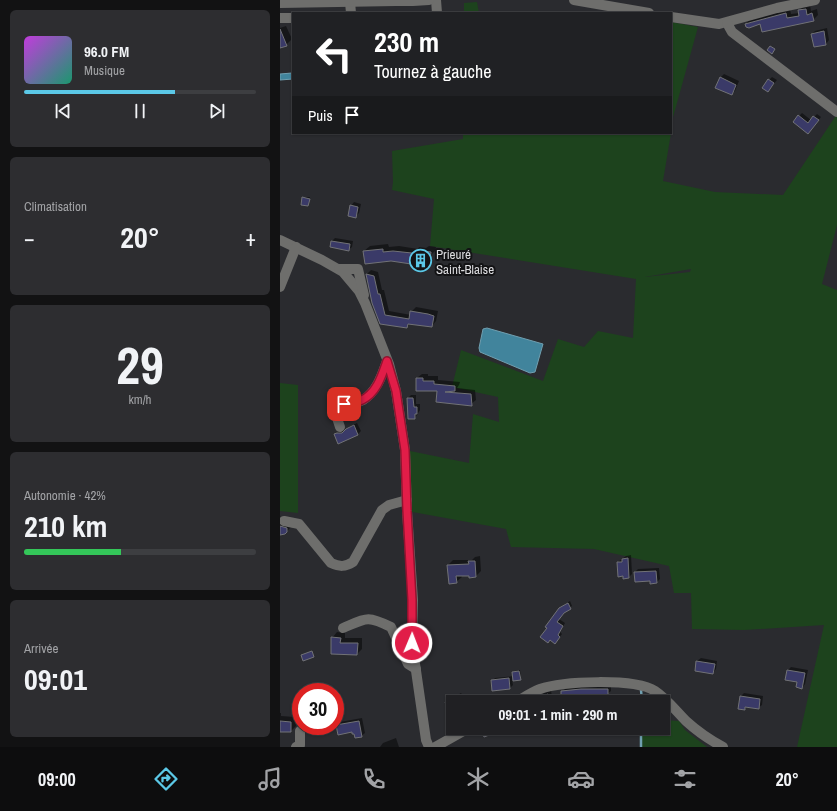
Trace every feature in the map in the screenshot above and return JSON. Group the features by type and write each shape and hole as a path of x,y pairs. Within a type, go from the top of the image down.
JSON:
{"street":[{"path":"280,3 299,1 350,2 429,0"},
{"path":"436,0 437,12"},
{"path":"574,0 643,12"},
{"path":"672,17 712,24 727,23 777,8 815,0"},
{"path":"350,2 351,12"},
{"path":"280,18 292,18"},
{"path":"727,23 732,32 837,112"},
{"path":"280,240 339,269 359,291 387,361 396,391 405,450 412,600 412,643 426,740 429,747"},
{"path":"280,287 296,247"},
{"path":"339,269 358,269 365,303"},
{"path":"340,427 336,411 338,407 362,400 373,391 379,383 387,361"},
{"path":"284,521 298,524 331,563 338,566 346,566 353,562 382,510 389,505 407,500"},
{"path":"343,628 364,618 377,620 391,627 408,664 416,669"},
{"path":"529,695 540,689 552,686 579,683 639,685 650,688 660,695"},
{"path":"670,705 687,721 719,745"},
{"path":"296,747 300,745 300,735"},
{"path":"435,747 456,735"}],"green space":[{"path":"477,2 479,12 464,12 464,3"},
{"path":"672,22 698,27 672,121"},
{"path":"837,114 837,225 822,284 837,290 837,747 797,747 824,625 744,630 692,629 691,593 674,593 669,566 594,549 511,547 506,529 407,511 405,450 469,463 473,414 499,422 498,397 452,387 461,350 543,381 558,339 584,347 598,331 633,338 636,279 430,246 434,199 392,190 392,151 463,139 463,134 671,134 663,181 715,192 783,195","holes":["691,269 690,272 645,277"]},
{"path":"280,383 298,385 298,513 280,511"},
{"path":"670,720 679,721 685,730 707,747 642,747 641,735 670,735"}],"water":[{"path":"292,73 292,79 280,80 280,74"},
{"path":"487,328 543,344 535,372 530,373 480,352 479,348 483,329"}],"building":[{"path":"806,9 807,15 812,13 814,21 762,32 760,24 749,28 746,27 745,24 786,13 787,18 799,16 798,10"},
{"path":"280,29 287,46 280,48"},
{"path":"824,31 826,45 814,47 811,34"},
{"path":"770,46 775,49 772,54 767,50"},
{"path":"720,77 736,85 732,95 715,88"},
{"path":"768,79 774,83 768,92 762,88"},
{"path":"798,115 808,123 813,116 819,120 808,134 793,122"},
{"path":"302,197 310,199 308,206 301,205"},
{"path":"350,205 358,207 356,218 348,216"},
{"path":"331,241 350,244 349,251 330,247"},
{"path":"383,249 383,252 393,251 422,254 422,251 431,252 430,258 418,265 391,261 365,264 363,251"},
{"path":"366,274 374,276 385,315 409,319 410,311 428,314 434,316 432,327 408,324 407,328 380,324 372,303"},
{"path":"416,378 423,378 423,381 434,381 434,384 455,386 455,391 445,392 471,394 472,406 436,402 437,391 416,391"},
{"path":"407,398 413,398 414,407 417,407 415,419 408,419"},
{"path":"354,425 358,435 338,444 334,434 342,433"},
{"path":"280,526 287,528 287,532 285,534 280,535"},
{"path":"628,558 629,578 623,579 623,576 618,577 617,562 622,562 622,559"},
{"path":"468,561 475,561 476,577 469,578 469,576 456,576 457,583 449,584 447,565 469,564"},
{"path":"656,571 657,583 650,584 650,581 635,582 634,572"},
{"path":"568,603 571,609 564,613 557,622 563,626 558,635 560,637 555,644 550,640 548,643 540,637 547,628 545,627 559,608"},
{"path":"331,637 341,638 340,643 358,643 357,655 331,654"},
{"path":"312,651 314,657 303,661 301,655"},
{"path":"696,661 715,664 713,674 695,671"},
{"path":"787,670 805,673 802,689 796,687 797,682 785,680"},
{"path":"519,671 521,680 513,681 512,672"},
{"path":"509,678 510,689 492,691 491,680"},
{"path":"608,689 608,695 561,695 561,691"},
{"path":"740,696 760,699 759,709 745,707 745,710 738,709"},
{"path":"280,721 291,722 291,732 280,732"},
{"path":"359,721 362,737 355,738 352,732 344,734 344,724"}],"waterway":[{"path":"641,690 641,695"},
{"path":"641,735 641,747"}],"place":[{"name":"Prieuré Saint-Blaise","path":"421,261"}],"route":[{"path":"344,404 362,400 373,391 379,383 387,361 396,391 405,450 412,600 412,643"}]}
